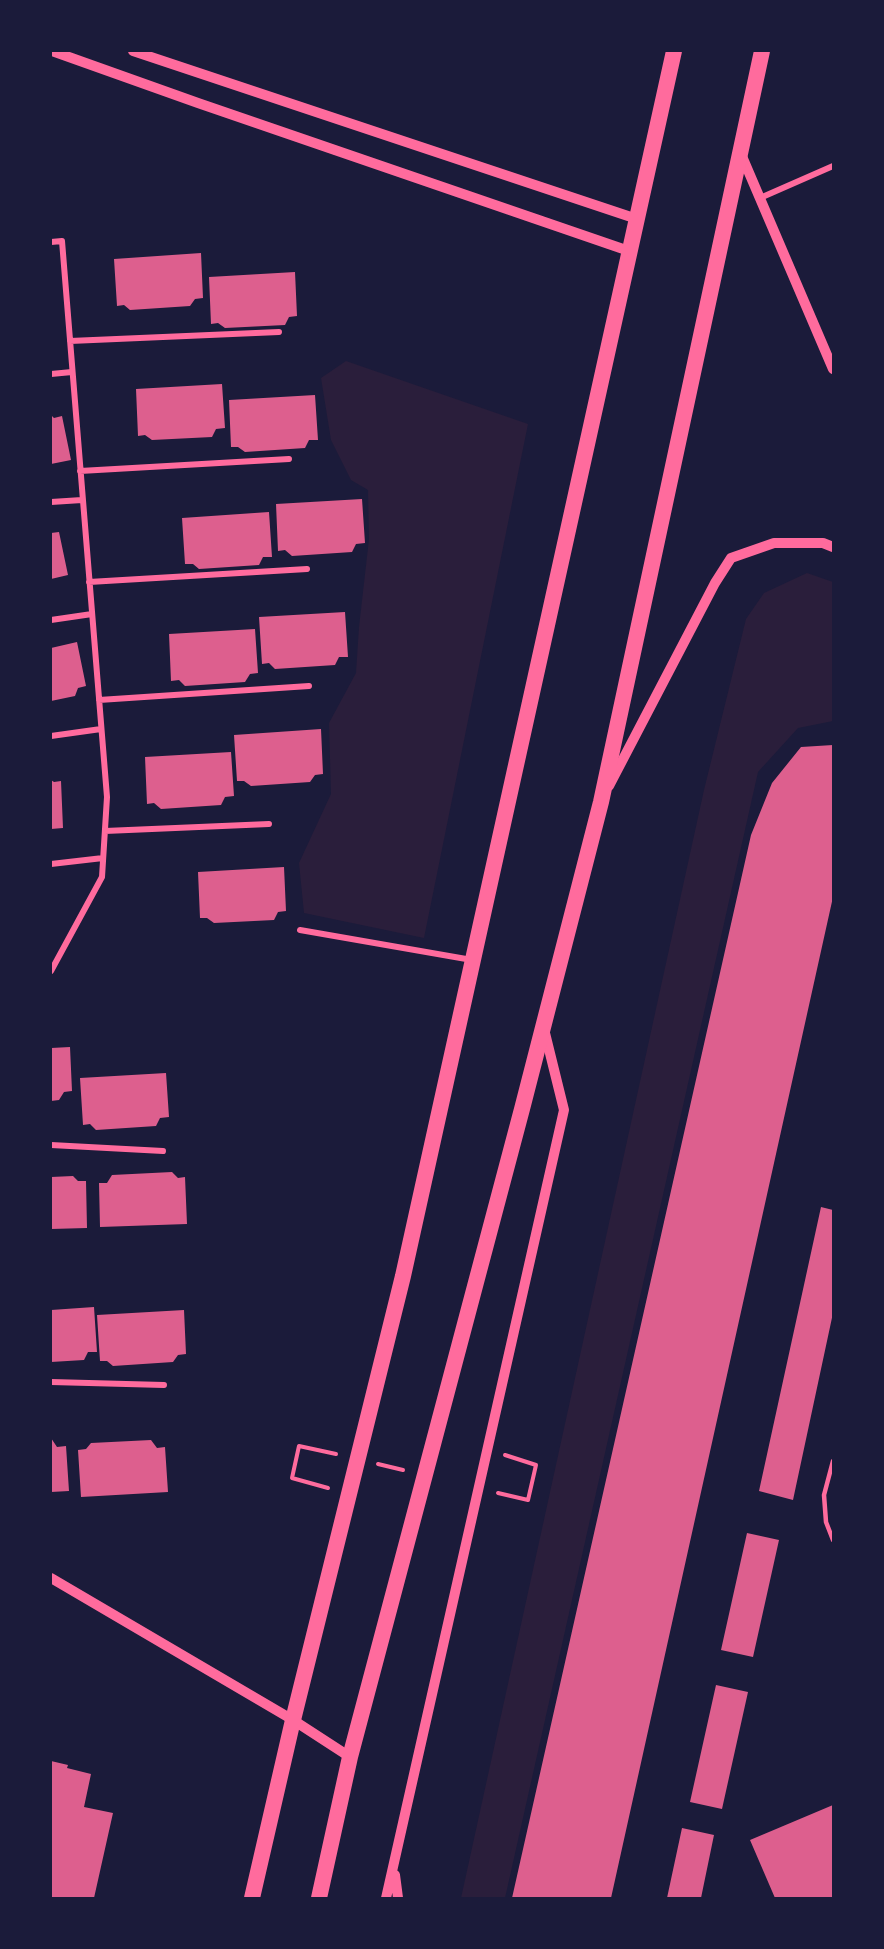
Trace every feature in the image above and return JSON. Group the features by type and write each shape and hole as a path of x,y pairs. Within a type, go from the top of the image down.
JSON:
{"highway":[{"path":"252,1898 293,1720 403,1276 674,51"},
{"path":"319,1898 350,1757 601,802 762,51"}],"street":[{"path":"52,51 629,251"},
{"path":"133,51 637,219"},
{"path":"740,151 828,348 833,369"},
{"path":"760,198 833,166"},
{"path":"51,242 62,240 107,797 102,877 51,971"},
{"path":"70,341 279,332"},
{"path":"51,374 72,372"},
{"path":"80,471 289,459"},
{"path":"51,502 82,500"},
{"path":"601,802 731,558 774,543 823,543 833,547"},
{"path":"89,582 307,569"},
{"path":"51,620 92,614"},
{"path":"99,700 309,686"},
{"path":"51,736 101,729"},
{"path":"105,831 269,824"},
{"path":"51,864 103,858"},
{"path":"300,930 473,960"},
{"path":"386,1898 564,1110 543,1023"},
{"path":"51,1145 163,1151"},
{"path":"51,1382 164,1385"},
{"path":"51,1578 293,1720 350,1757"},
{"path":"394,1868 398,1898"}],"lane":[{"path":"833,1461 824,1495 826,1522 833,1540"}],"path":[{"path":"299,1446 292,1478 348,1494"},
{"path":"487,1449 536,1465 528,1500"}],"shaded area":[{"path":"346,361 528,424 424,938 304,913 299,863 331,794 329,723 356,673 369,539 368,490 351,480 331,440 321,378"},
{"path":"807,573 833,582 833,721 798,728 758,772 505,1898 461,1898 704,790 746,619 764,593"}],"building":[{"path":"201,253 203,298 195,299 190,306 130,310 124,305 117,306 114,259"},
{"path":"295,272 297,316 289,317 285,325 225,328 218,323 211,324 209,277"},
{"path":"222,384 225,428 216,429 212,437 152,440 145,435 138,436 136,389"},
{"path":"315,395 318,440 309,440 305,448 245,452 238,447 231,447 229,400"},
{"path":"51,415 54,418 62,416 71,460 51,464"},
{"path":"362,499 365,543 356,544 352,552 292,556 285,550 278,551 276,504"},
{"path":"269,512 272,557 263,557 259,565 199,569 193,564 185,564 182,518"},
{"path":"59,532 68,575 51,579 51,533"},
{"path":"345,612 348,657 339,657 335,665 275,669 269,663 262,664 259,617"},
{"path":"255,629 258,673 250,674 245,682 185,686 179,680 171,681 169,634"},
{"path":"77,642 86,686 78,688 75,696 51,701 51,648"},
{"path":"321,729 323,774 315,775 310,782 251,786 244,781 237,781 234,735"},
{"path":"833,745 833,897 611,1898 512,1898 751,835 772,783 801,747"},
{"path":"231,752 234,796 225,797 221,805 161,809 154,803 147,804 145,757"},
{"path":"51,780 61,781 63,828 51,829"},
{"path":"284,867 286,911 278,912 274,920 214,923 207,918 200,918 198,872"},
{"path":"70,1047 72,1091 64,1092 59,1100 51,1101 51,1048"},
{"path":"166,1073 169,1117 160,1118 156,1126 96,1130 90,1124 83,1125 80,1078"},
{"path":"172,1172 178,1178 185,1177 187,1224 100,1227 99,1183 107,1183 112,1175"},
{"path":"73,1176 78,1181 86,1181 87,1228 51,1229 51,1177"},
{"path":"821,1207 833,1210 833,1313 793,1500 759,1491"},
{"path":"94,1307 97,1352 88,1352 84,1360 51,1362 51,1310"},
{"path":"184,1310 186,1354 178,1355 173,1362 113,1366 107,1361 100,1361 97,1315"},
{"path":"51,1438 57,1447 66,1446 69,1491 51,1492"},
{"path":"151,1440 157,1448 165,1447 168,1492 81,1497 78,1450 86,1449 91,1443"},
{"path":"747,1533 779,1540 753,1657 721,1650"},
{"path":"716,1685 748,1692 722,1809 690,1802"},
{"path":"51,1761 91,1774 84,1807 113,1813 94,1898 51,1898"},
{"path":"833,1805 833,1898 775,1898 750,1840"},
{"path":"682,1828 714,1835 701,1898 667,1898"}]}
